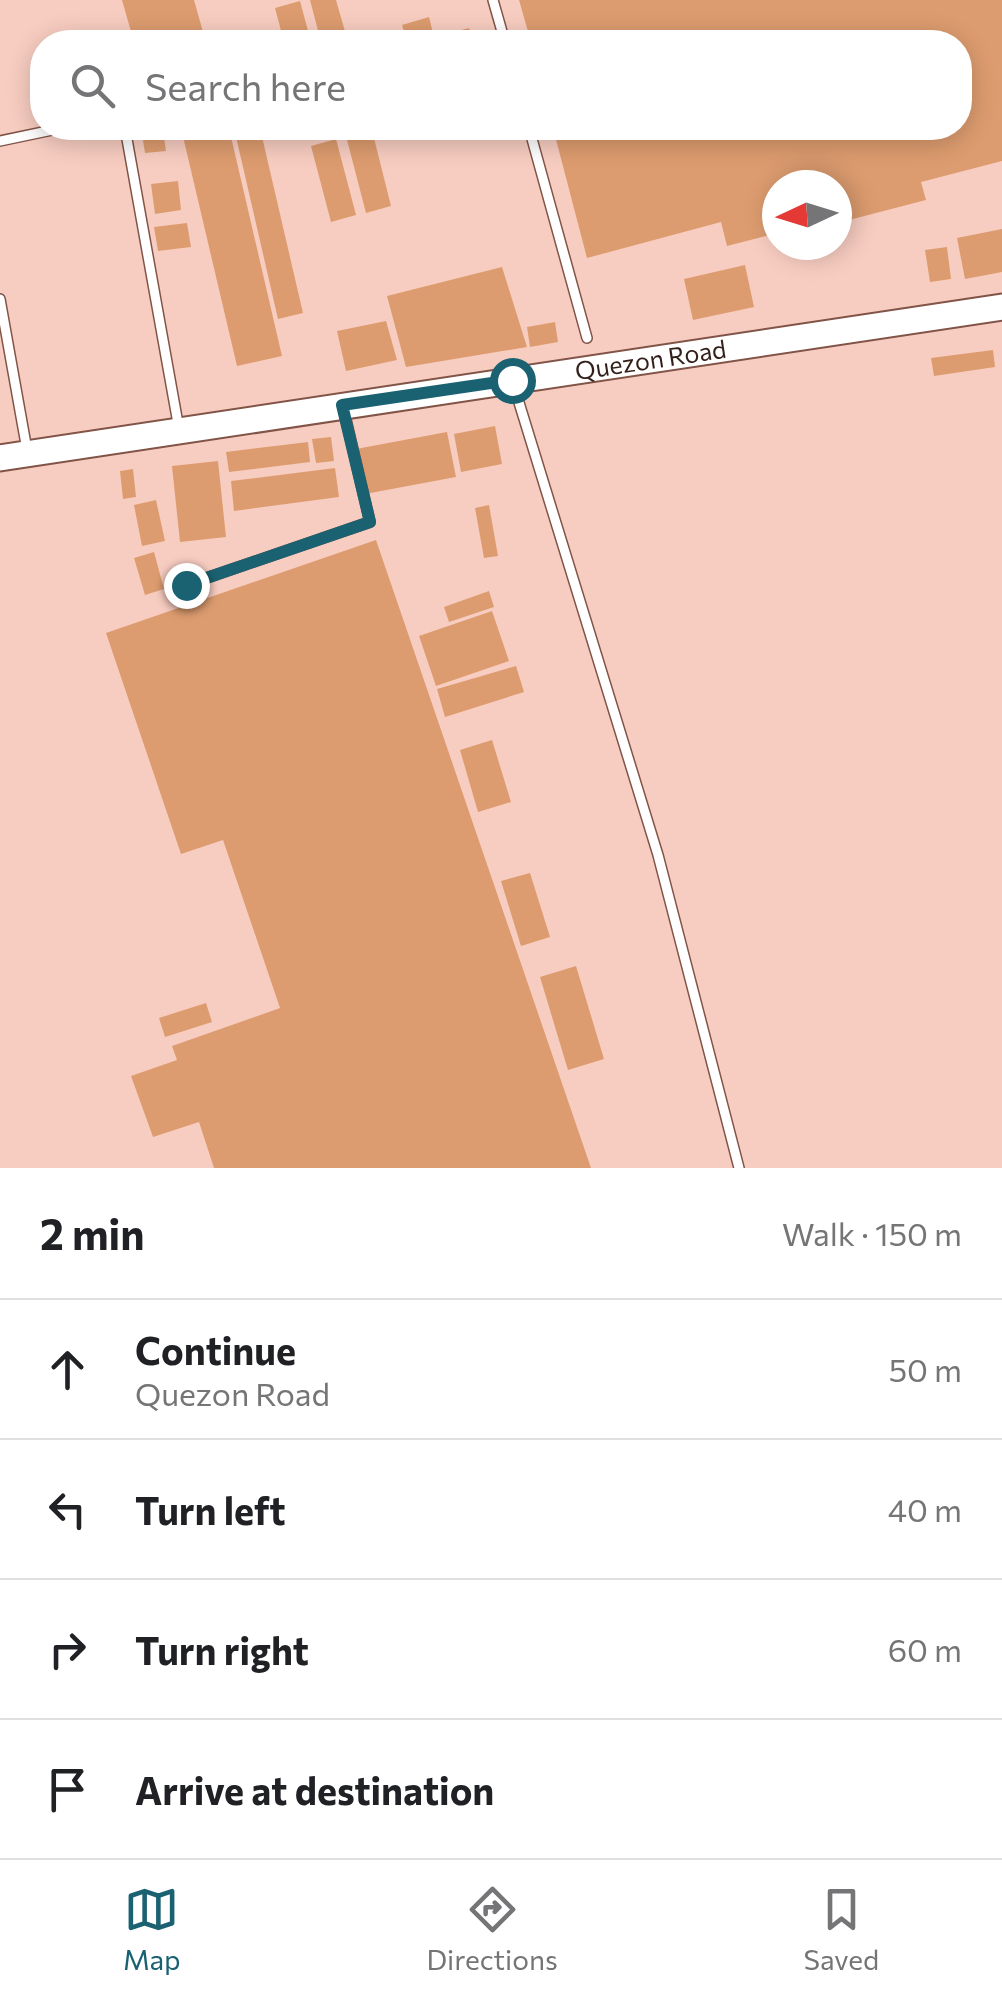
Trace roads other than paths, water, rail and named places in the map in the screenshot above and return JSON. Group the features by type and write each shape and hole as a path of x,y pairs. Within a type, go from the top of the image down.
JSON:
{"main road":[{"name":"Quezon Road","path":"0,458 1002,308"}],"lane":[{"path":"493,0 502,30"},
{"path":"0,141 30,135"},
{"path":"127,140 180,429"},
{"path":"532,140 587,338"},
{"path":"0,300 28,452"},
{"path":"512,380 658,854 739,1168"},
{"path":"186,585 370,522 342,405"}]}
